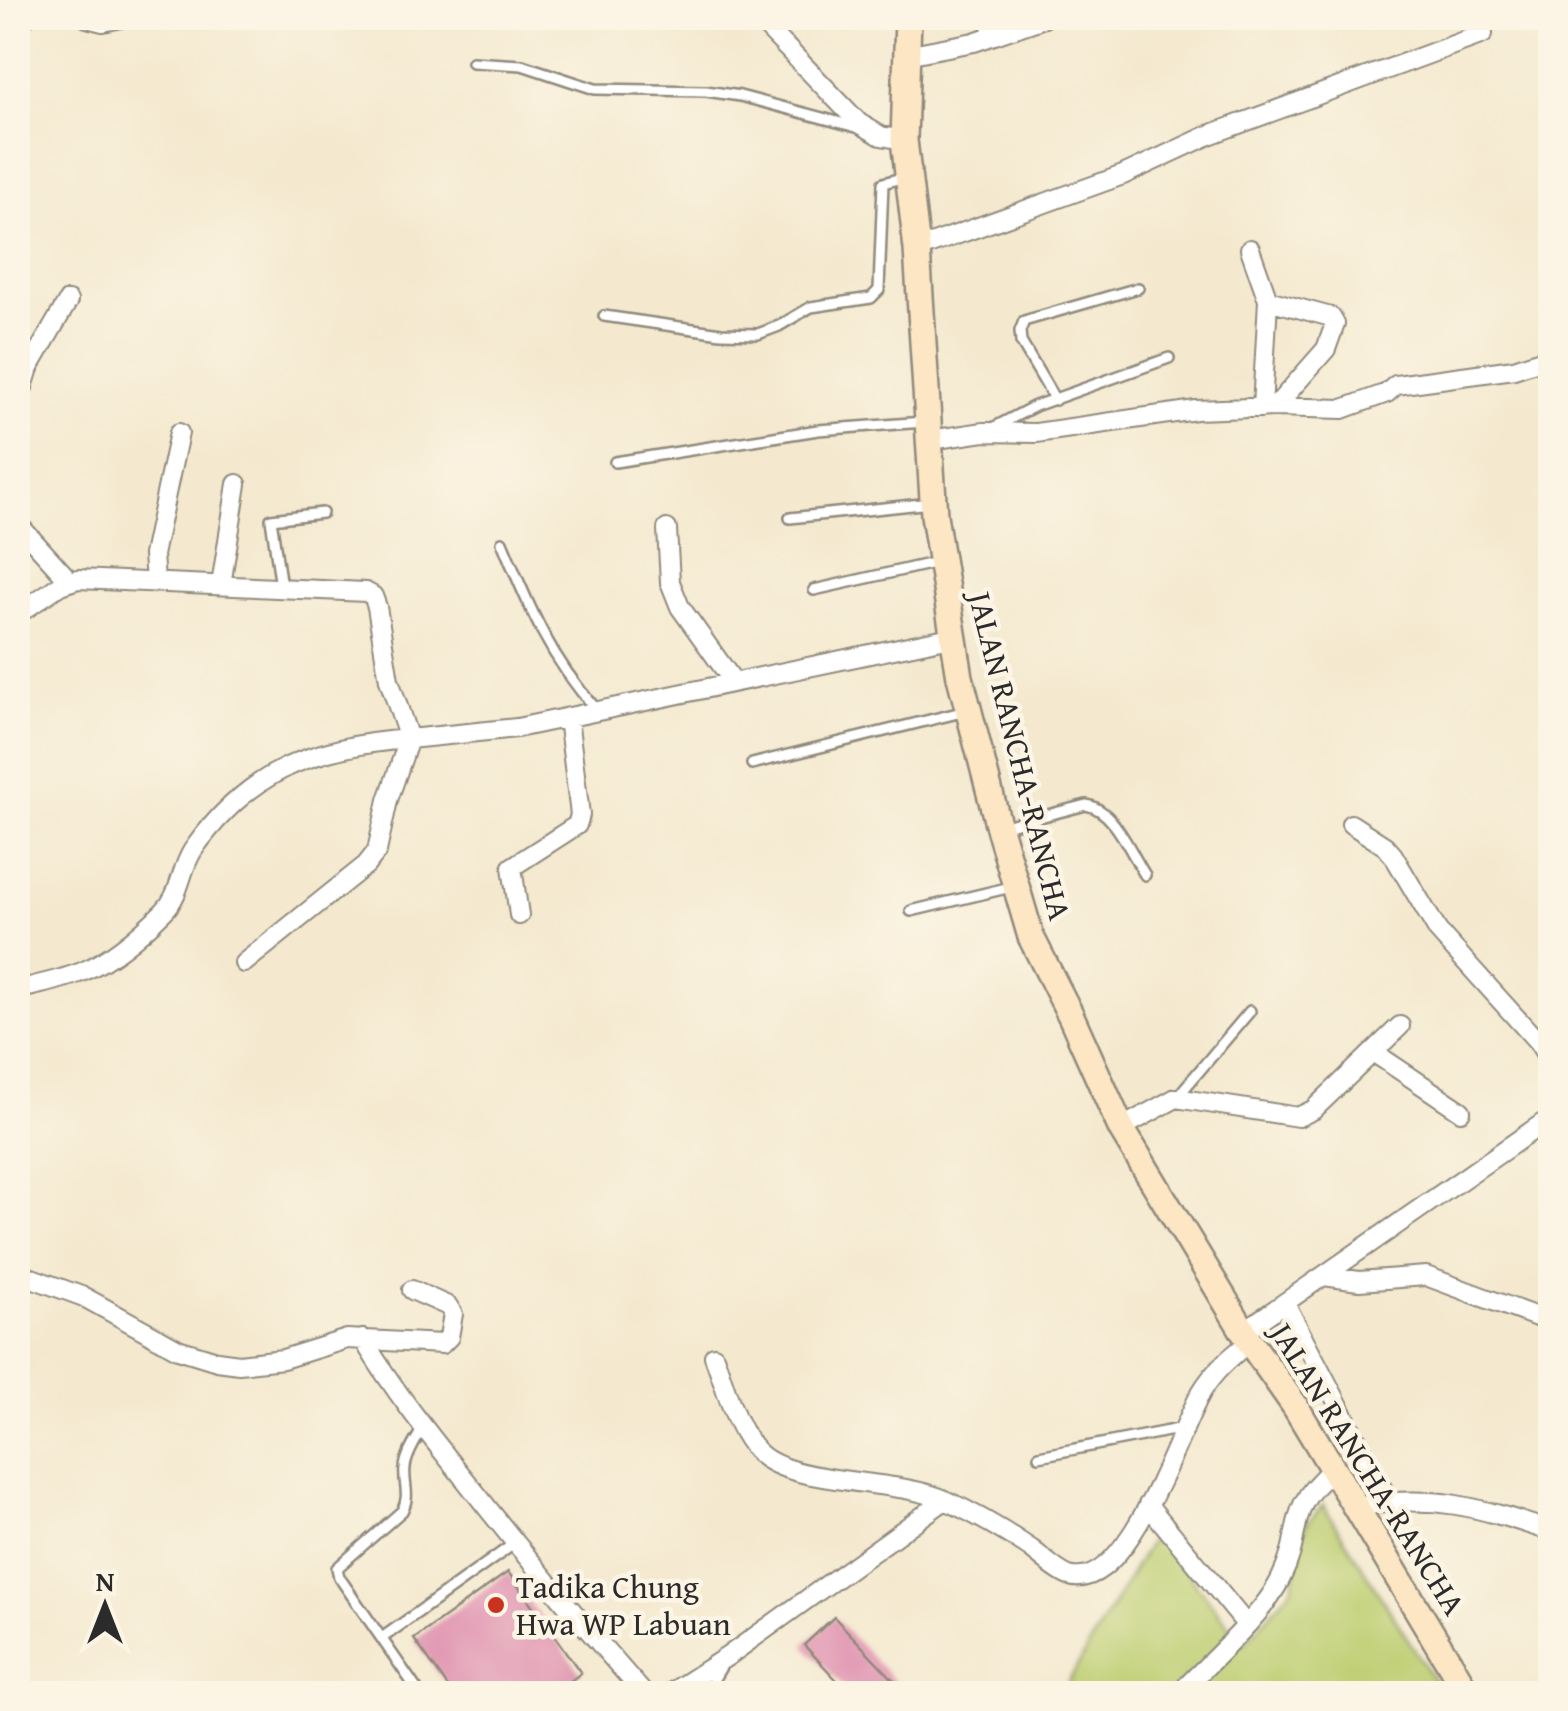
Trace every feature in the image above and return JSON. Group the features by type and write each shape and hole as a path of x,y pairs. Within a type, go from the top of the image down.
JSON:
{"main road":[{"name":"JALAN RANCHA-RANCHA","path":"908,18 904,140 917,249 940,561 969,710 998,828 1031,937 1072,1016 1121,1128 1247,1337 1295,1406 1468,1694"}],"street":[{"path":"18,23 24,18"},
{"path":"87,18 103,22 121,18"},
{"path":"758,18 870,130 904,140"},
{"path":"906,55 988,38 1044,18"},
{"path":"917,249 1483,34"},
{"path":"1250,249 1268,300 1268,407"},
{"path":"1268,300 1331,317 1335,324 1326,349 1268,407"},
{"path":"18,403 29,368 68,301"},
{"path":"929,430 1036,433 1157,414 1268,407 1343,410 1387,393 1396,385 1514,369 1550,357"},
{"path":"155,581 153,555 178,433"},
{"path":"221,585 238,484"},
{"path":"18,524 69,580"},
{"path":"666,529 670,582 680,607 733,682"},
{"path":"18,614 69,580 352,590 373,596 388,680 409,739 376,851 366,865 244,963"},
{"path":"18,990 81,972 132,939 176,896 188,858 213,822 246,792 286,765 361,743 517,728 952,638"},
{"path":"518,915 512,866 571,831 580,815 568,718"},
{"path":"1352,824 1394,855 1438,931 1538,1042 1550,1061"},
{"path":"1121,1128 1176,1098 1298,1117 1313,1110 1400,1026"},
{"path":"1372,1052 1461,1111"},
{"path":"714,1356 744,1431 758,1453 769,1461 791,1470 912,1489 945,1500 989,1520 1069,1576 1086,1576 1117,1554 1148,1505 1200,1395 1247,1337 1285,1303 1548,1122"},
{"path":"18,1273 84,1297 178,1348 216,1362 269,1362 333,1342 442,1344 449,1337 453,1314 448,1306 412,1290"},
{"path":"1324,1276 1359,1281 1426,1276 1550,1322"},
{"path":"1285,1303 1389,1501"},
{"path":"363,1340 423,1428 515,1544 644,1694"},
{"path":"1179,1694 1267,1600 1282,1577 1302,1504 1315,1485 1334,1470"},
{"path":"669,1694 945,1500"},
{"path":"1356,1507 1389,1501 1446,1501 1550,1532"},
{"path":"1148,1505 1245,1624"}],"lane":[{"path":"985,18 988,38"},
{"path":"472,62 522,65 595,89 706,91 740,96 870,130"},
{"path":"604,316 721,333 758,334 812,307 871,298 878,290 883,183 910,176"},
{"path":"1055,400 1022,342 1020,331 1024,321 1138,288"},
{"path":"984,432 1035,406 1170,358"},
{"path":"615,462 818,430 929,430"},
{"path":"790,518 933,503"},
{"path":"281,587 271,519 322,513"},
{"path":"502,542 549,649 598,712"},
{"path":"814,590 940,561"},
{"path":"752,764 969,710"},
{"path":"998,828 1086,805 1098,807 1109,817 1145,875"},
{"path":"910,911 1015,886"},
{"path":"1176,1098 1250,1011"},
{"path":"420,1694 338,1577 338,1568 402,1510 408,1500 404,1468 423,1428"},
{"path":"1039,1456 1186,1428"},
{"path":"382,1638 515,1544"},
{"path":"705,1694 728,1656"}],"green space":[{"path":"1323,1505 1442,1693 1006,1694 1009,1688 1064,1689 1155,1533 1244,1644 1293,1587 1305,1526"}],"building":[{"name":"Tadika Chung Hwa WP Labuan","path":"508,1572 581,1673 553,1694 453,1694 414,1639"},
{"path":"834,1617 907,1694 850,1694 804,1645"}],"place":[{"name":"Tadika Chung Hwa WP Labuan","path":"496,1605"}]}
